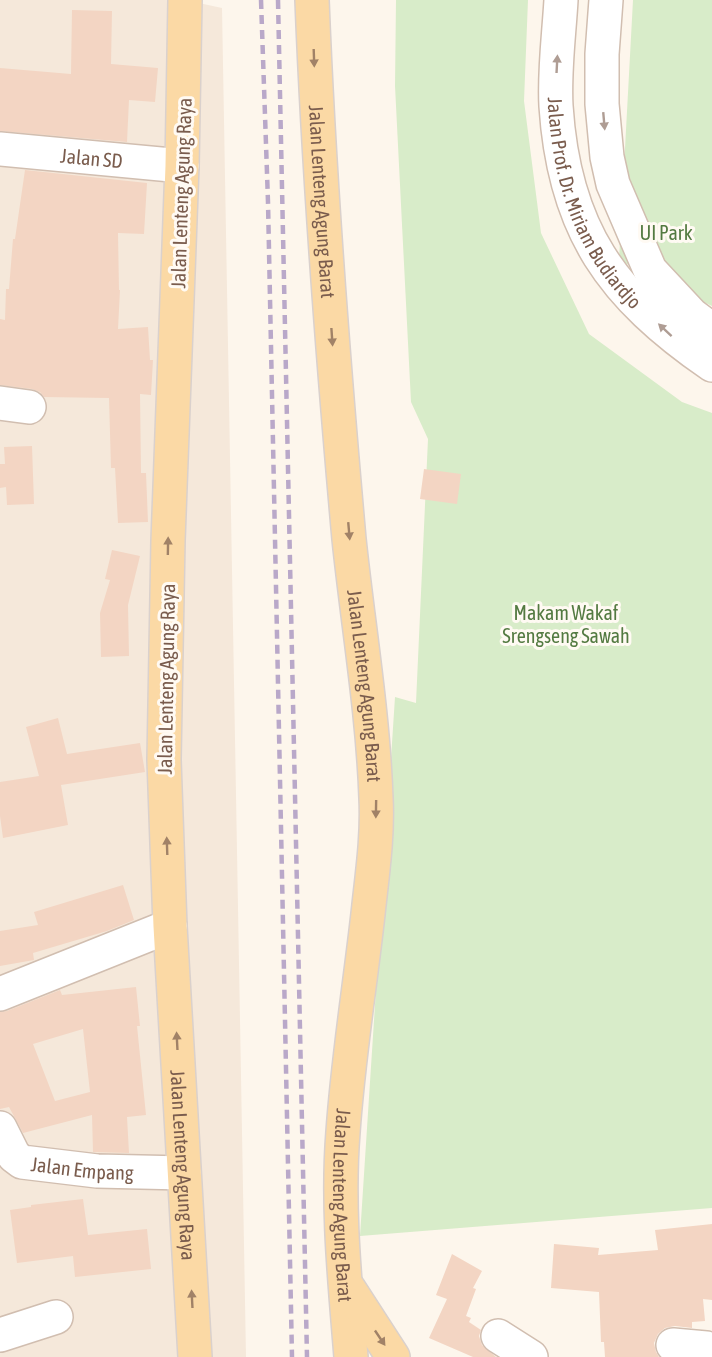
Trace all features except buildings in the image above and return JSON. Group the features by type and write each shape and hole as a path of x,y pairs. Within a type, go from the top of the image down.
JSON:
{"main road":[{"name":"Jalan Lenteng Agung Raya","path":"186,0 168,541 164,760 170,926 195,1357"},
{"name":"Jalan Lenteng Agung Barat","path":"312,0 317,143 336,392 355,602 372,739 376,801 374,858 343,1131 341,1188 344,1283 393,1357"},
{"path":"344,1283 351,1357"}],"street":[{"name":"Jalan Prof. Dr. Miriam Budiardjo","path":"561,0 556,103 560,145 572,203 593,247 629,297 678,342 712,365"},
{"name":"Jalan Prof. Dr. Miriam Budiardjo","path":"606,0 602,54 602,104 607,157 613,184 650,270 692,315 712,330"},
{"name":"Jalan SD","path":"0,151 182,166"},
{"path":"0,994 170,926"},
{"name":"Jalan Empang","path":"0,1128 14,1156 22,1162 98,1172 184,1173"},
{"path":"0,1335 56,1317"},
{"path":"498,1336 531,1357"},
{"path":"673,1345 706,1348 710,1352 709,1357"}],"shaded area":[{"path":"0,0 185,0 222,8 246,1357 0,1357"}],"green space":[{"name":"Makam Wakaf Srengseng Sawah","path":"396,0 528,0 524,101 541,233 589,334 682,402 712,413 712,1208 360,1236 395,697 416,703 428,439 411,402 395,86"},
{"name":"UI Park","path":"633,0 712,0 712,306 619,260"}],"railway":[{"path":"261,0 268,202 292,1357"},
{"path":"278,0 307,1357"}]}
